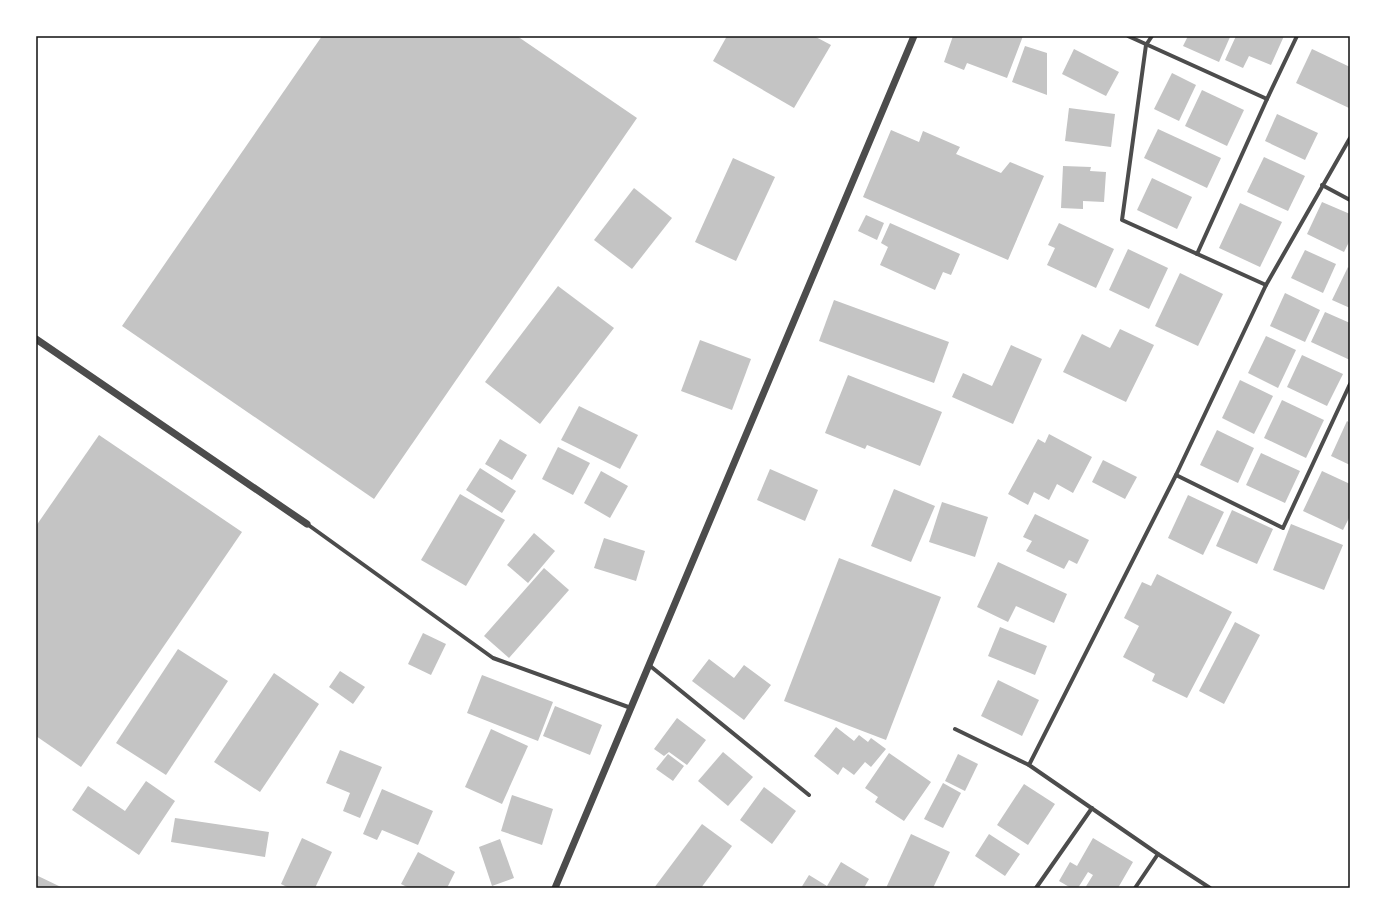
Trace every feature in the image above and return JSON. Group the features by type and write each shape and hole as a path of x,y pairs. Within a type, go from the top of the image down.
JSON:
{"street":[{"path":"555,888 914,36"},
{"path":"1128,36 1267,99"},
{"path":"1152,36 1146,45 1122,220 1266,285"},
{"path":"1197,254 1297,36"},
{"path":"1029,765 1176,475 1266,285 1350,138"},
{"path":"1322,185 1350,200"},
{"path":"36,340 307,524 493,658 631,708"},
{"path":"1176,475 1283,528 1350,384"},
{"path":"649,665 809,795"},
{"path":"956,728 1029,765 1210,888"},
{"path":"1036,888 1092,808"},
{"path":"1136,888 1158,854"}],"building":[{"path":"322,36 517,36 637,118 374,499 122,326"},
{"path":"727,36 814,36 831,45 794,108 713,61"},
{"path":"953,36 1023,36 1007,78 967,63 964,70 944,62"},
{"path":"1188,36 1230,37 1219,62 1183,46"},
{"path":"1236,36 1284,36 1271,65 1249,56 1243,68 1225,60"},
{"path":"1025,46 1047,53 1047,95 1012,82"},
{"path":"1074,49 1119,72 1106,96 1062,74"},
{"path":"1312,49 1350,67 1349,108 1296,83"},
{"path":"1172,73 1196,85 1179,121 1154,109"},
{"path":"1202,90 1244,110 1227,146 1185,126"},
{"path":"1069,108 1115,114 1111,147 1065,141"},
{"path":"1277,114 1318,133 1305,160 1265,141"},
{"path":"1158,129 1221,158 1207,188 1144,158"},
{"path":"891,130 919,142 923,131 960,147 956,154 1001,173 1010,162 1044,176 1008,260 863,197"},
{"path":"1264,157 1305,176 1288,211 1247,192"},
{"path":"733,158 775,177 736,261 695,242"},
{"path":"1063,166 1091,167 1090,171 1106,172 1104,202 1083,201 1083,209 1061,208"},
{"path":"1152,178 1192,197 1177,229 1137,210"},
{"path":"634,188 672,218 632,269 594,240"},
{"path":"1322,202 1350,214 1350,240 1344,252 1307,234"},
{"path":"1240,203 1282,222 1260,267 1219,248"},
{"path":"866,215 884,223 877,240 858,231"},
{"path":"890,223 960,254 951,275 943,272 935,290 880,265 888,247 881,243"},
{"path":"1059,223 1114,249 1096,288 1047,265 1055,248 1048,245"},
{"path":"1128,249 1168,268 1149,309 1109,290"},
{"path":"1305,250 1336,264 1323,293 1291,278"},
{"path":"1348,267 1350,269 1350,308 1332,300"},
{"path":"1180,273 1223,294 1198,346 1155,326"},
{"path":"558,286 614,328 540,424 485,382"},
{"path":"1285,293 1320,310 1305,342 1270,326"},
{"path":"834,300 949,342 934,383 819,341"},
{"path":"1325,312 1350,323 1350,360 1311,342"},
{"path":"1120,329 1154,345 1126,402 1063,372 1082,334 1110,348"},
{"path":"1266,336 1296,350 1278,388 1248,373"},
{"path":"700,340 751,359 732,410 681,391"},
{"path":"1011,345 1042,359 1013,424 952,397 963,373 992,386"},
{"path":"1302,355 1343,374 1327,406 1287,387"},
{"path":"848,375 942,412 920,466 867,445 865,449 825,433"},
{"path":"1240,380 1273,396 1254,434 1222,418"},
{"path":"1282,400 1324,420 1306,458 1264,438"},
{"path":"579,406 638,435 620,469 561,440"},
{"path":"1347,421 1350,423 1350,465 1331,456"},
{"path":"1217,430 1254,448 1238,483 1200,465"},
{"path":"1049,434 1092,457 1073,493 1057,484 1049,500 1034,492 1028,505 1008,494 1038,439 1045,443"},
{"path":"99,435 242,532 81,767 36,736 36,526"},
{"path":"500,439 527,455 512,480 485,464"},
{"path":"558,447 590,463 573,495 542,479"},
{"path":"1261,453 1300,471 1285,503 1246,485"},
{"path":"1103,460 1137,477 1125,499 1092,482"},
{"path":"480,468 516,491 502,513 466,490"},
{"path":"770,469 818,490 805,521 757,500"},
{"path":"601,471 628,486 610,518 584,503"},
{"path":"1322,471 1350,484 1350,516 1343,530 1303,511"},
{"path":"894,489 935,506 911,562 871,546"},
{"path":"460,494 505,520 466,586 421,560"},
{"path":"1188,495 1224,512 1203,555 1168,538"},
{"path":"942,502 988,517 975,557 929,542"},
{"path":"1232,510 1273,529 1257,564 1216,546"},
{"path":"1035,514 1089,540 1077,564 1069,560 1064,569 1026,551 1032,541 1023,537"},
{"path":"1291,524 1343,545 1324,590 1273,570"},
{"path":"534,533 555,551 528,583 507,565"},
{"path":"604,538 645,551 636,581 594,568"},
{"path":"839,558 941,597 886,740 784,701"},
{"path":"998,562 1067,594 1054,623 1016,606 1008,622 977,607"},
{"path":"544,568 569,590 509,658 484,636"},
{"path":"1157,574 1232,612 1187,698 1152,681 1155,674 1123,657 1139,626 1124,618 1142,582 1151,586"},
{"path":"1235,622 1260,635 1224,704 1199,691"},
{"path":"1000,627 1047,646 1035,675 988,656"},
{"path":"423,633 446,644 431,675 408,664"},
{"path":"178,649 228,681 166,775 116,743"},
{"path":"709,659 734,678 744,665 771,685 744,720 692,681"},
{"path":"340,671 365,687 353,704 329,687"},
{"path":"274,673 319,704 260,792 214,762"},
{"path":"482,675 553,702 538,741 467,713"},
{"path":"998,680 1039,700 1022,736 981,716"},
{"path":"555,706 602,725 590,755 543,736"},
{"path":"677,718 706,740 687,765 669,752 664,756 654,749"},
{"path":"836,727 854,741 859,735 868,742 871,738 886,749 871,767 865,762 854,775 843,767 838,775 814,756"},
{"path":"491,729 528,746 502,804 465,787"},
{"path":"340,750 382,767 360,818 343,811 350,793 326,783"},
{"path":"723,752 753,777 728,806 698,781"},
{"path":"889,753 931,782 904,821 875,802 878,797 865,788"},
{"path":"668,754 684,766 673,781 656,769"},
{"path":"958,754 978,764 965,791 945,781"},
{"path":"146,781 175,801 139,855 72,810 88,786 125,811"},
{"path":"943,783 961,793 943,828 924,819"},
{"path":"1024,784 1055,804 1028,845 997,825"},
{"path":"764,787 796,811 772,844 740,820"},
{"path":"382,789 433,811 418,845 382,830 377,840 363,834"},
{"path":"512,795 553,809 542,845 501,831"},
{"path":"175,818 269,832 265,857 171,842"},
{"path":"702,824 732,846 701,888 654,888"},
{"path":"911,834 950,852 933,888 886,888"},
{"path":"989,834 1020,854 1005,876 975,856"},
{"path":"302,838 332,852 315,888 289,888 281,884"},
{"path":"1093,838 1133,862 1118,888 1085,888 1093,875 1088,872 1078,888 1071,888 1059,881 1070,862 1077,866"},
{"path":"500,839 514,878 492,886 479,847"},
{"path":"418,852 455,872 447,888 409,888 401,884"},
{"path":"841,862 869,879 864,888 801,888 809,875 827,886"},
{"path":"36,875 63,888 36,888"}]}
